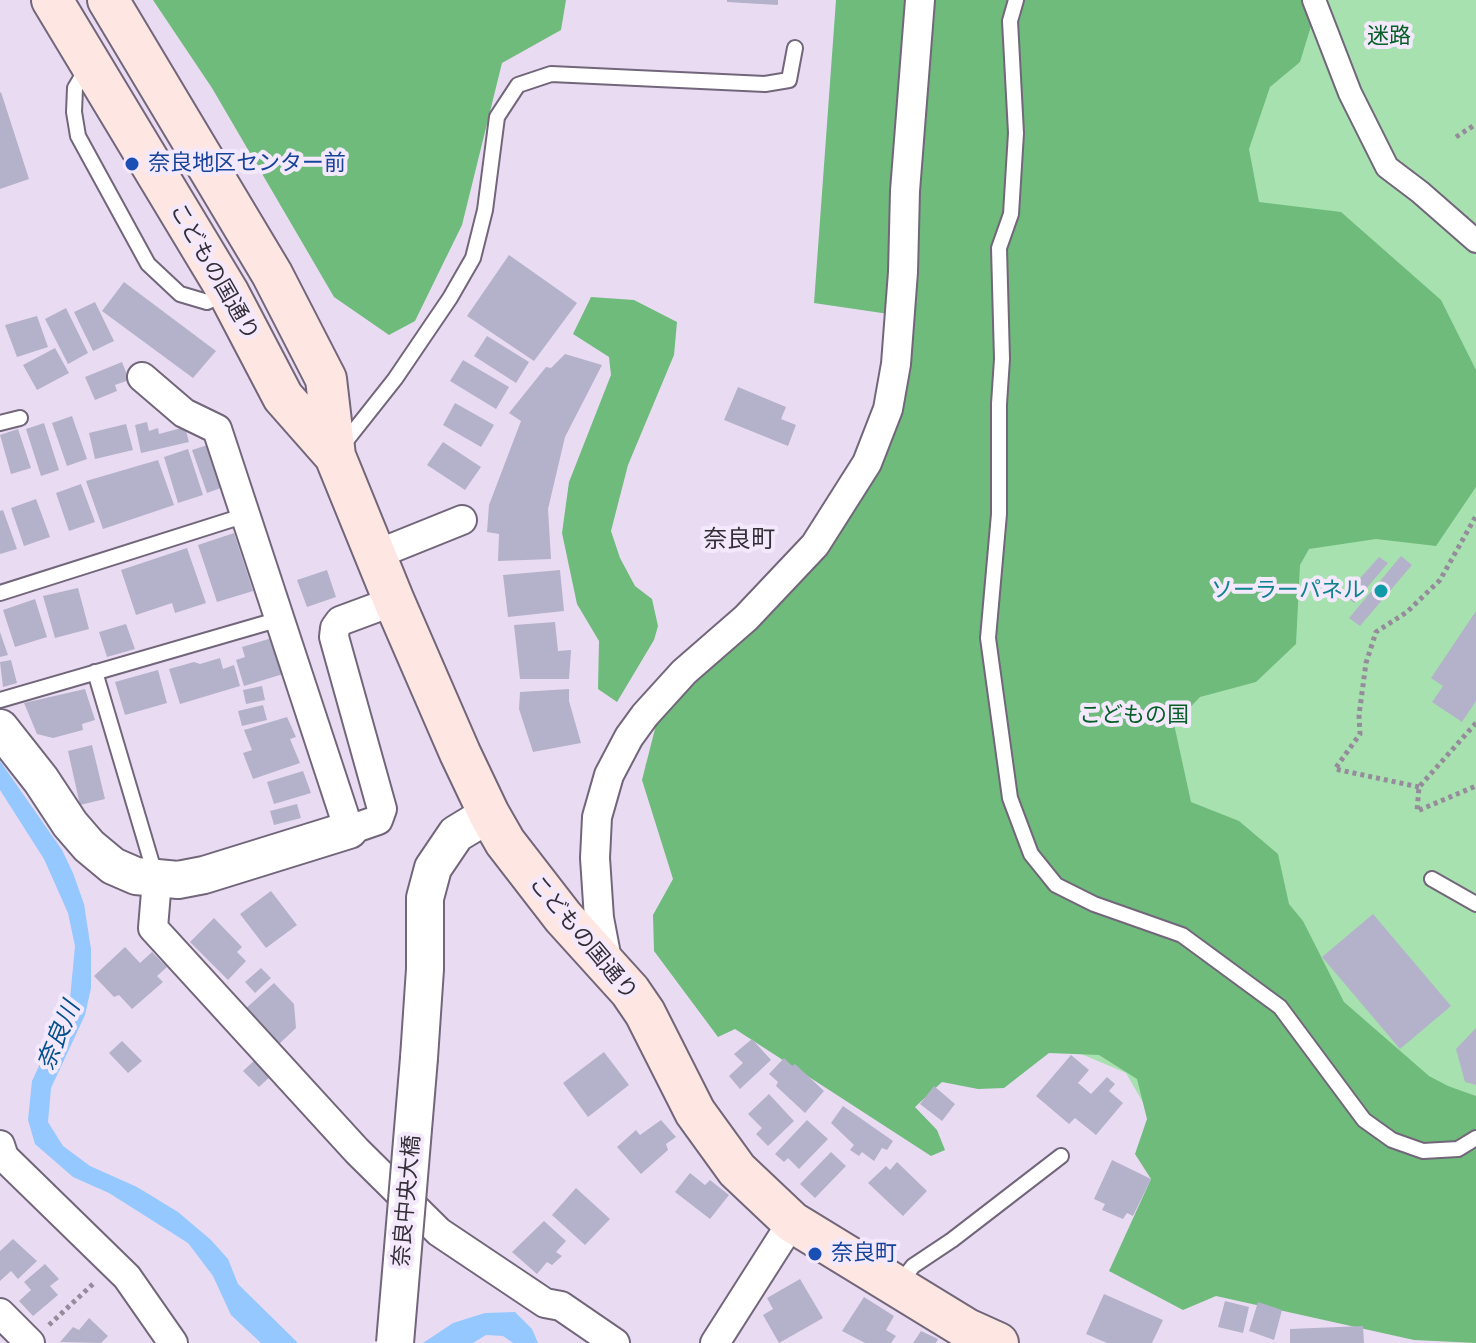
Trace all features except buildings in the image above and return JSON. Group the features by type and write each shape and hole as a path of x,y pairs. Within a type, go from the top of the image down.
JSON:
{"main road":[{"name":"こどもの国通り","path":"52,0 228,292 283,397 335,456"},
{"name":"こどもの国通り","path":"108,0 272,274 326,379 335,456 394,601 489,814 521,865 630,991 645,1013 695,1112 737,1170 792,1222 967,1329 998,1343"}],"street":[{"path":"609,970 599,918 595,858 597,817 609,775 629,737 655,704 684,672 746,618 815,545 867,463 888,409 896,364 905,191 920,0"},
{"path":"1314,0 1350,93 1387,167 1476,241"},
{"path":"142,377 184,413 217,429 349,830"},
{"path":"375,555 462,520"},
{"path":"0,728 89,846 113,866 136,876 178,880 204,875 349,830 378,820 382,809 334,637 335,628 340,621 394,601"},
{"name":"奈良中央大橋","path":"395,1343 425,969 425,898 433,868 456,834 489,814"},
{"path":"157,880 153,928 357,1151 439,1232 545,1303 561,1306 615,1343"},
{"path":"0,1145 4,1157 127,1277 173,1343"},
{"path":"715,1343 792,1222"},
{"path":"0,1313 36,1338"}],"lane":[{"path":"1016,0 1010,21 1016,133 1011,214 999,248 1002,359 999,514 988,638 1010,798 1031,854 1056,885 1094,904 1182,935 1280,1007 1364,1120 1392,1140 1423,1151 1458,1149 1476,1138"},
{"path":"335,456 395,379 473,258 485,210 497,117 518,85 551,74 765,84 789,80 795,48"},
{"path":"90,62 75,88 74,112 78,136 148,264 180,294 207,302 228,292"},
{"path":"0,423 20,418"},
{"path":"0,593 246,515"},
{"path":"0,700 280,619"},
{"path":"95,672 157,880"},
{"path":"1432,879 1476,904"},
{"path":"897,1287 913,1266 1061,1156"}],"path":[{"path":"1456,137 1476,124"},
{"path":"1419,787 1335,769 1360,734 1359,715 1366,663 1376,632 1407,612 1440,580 1476,516"},
{"path":"1476,723 1419,787 1417,811 1476,786"},
{"path":"36,1338 113,1264"}],"green space":[{"path":"153,0 566,0 561,30 502,63 462,225 415,321 389,335 334,297 212,88"},
{"name":"こどもの国","path":"836,0 1319,0 1300,62 1270,87 1249,149 1259,202 1341,212 1441,300 1476,370 1476,487 1436,546 1376,539 1309,549 1300,565 1296,644 1256,682 1200,697 1174,724 1191,802 1239,821 1278,854 1289,904 1303,921 1344,1002 1429,1076 1476,1096 1476,1343 1414,1340 1216,1296 1183,1310 1109,1271 1151,1179 1135,1154 1147,1119 1137,1079 1099,1055 1049,1053 1004,1088 978,1089 942,1082 915,1107 937,1130 945,1150 931,1156 735,1029 718,1037 654,951 653,915 673,879 642,780 658,717 874,464 909,317 814,303"},
{"name":"こどもの国","path":"947,0 1476,0 1476,1300 1172,1153 1126,1073 1079,1053 923,1051 813,955 645,765 718,669 882,473"},
{"path":"591,297 634,300 677,322 674,355 628,465 611,531 620,558 635,586 652,599 658,626 654,640 617,702 598,689 599,641 577,604 562,533 569,482 611,375 609,357 573,334"}],"water":[{"name":"奈良川","path":"0,761 62,850 84,904 91,949 91,988 85,1015 51,1088 48,1122 63,1146 90,1166 137,1187 178,1212 211,1240 228,1259 238,1284 298,1343 261,1343 231,1315 213,1276 188,1243 109,1193 73,1177 35,1144 28,1120 32,1081 70,999 75,946 68,913 44,859 0,790"},
{"path":"515,1312 532,1329 538,1343 513,1343 503,1336 486,1335 473,1343 423,1343 453,1323 485,1313"}],"place":[{"name":"奈良地区センター前","path":"132,164"},
{"name":"ソーラーパネル","path":"1381,591"},
{"name":"奈良町","path":"815,1254"}],"district":[{"name":"奈良町","path":"739,540"}],"park label":[{"name":"迷路","path":"1389,37"}]}
